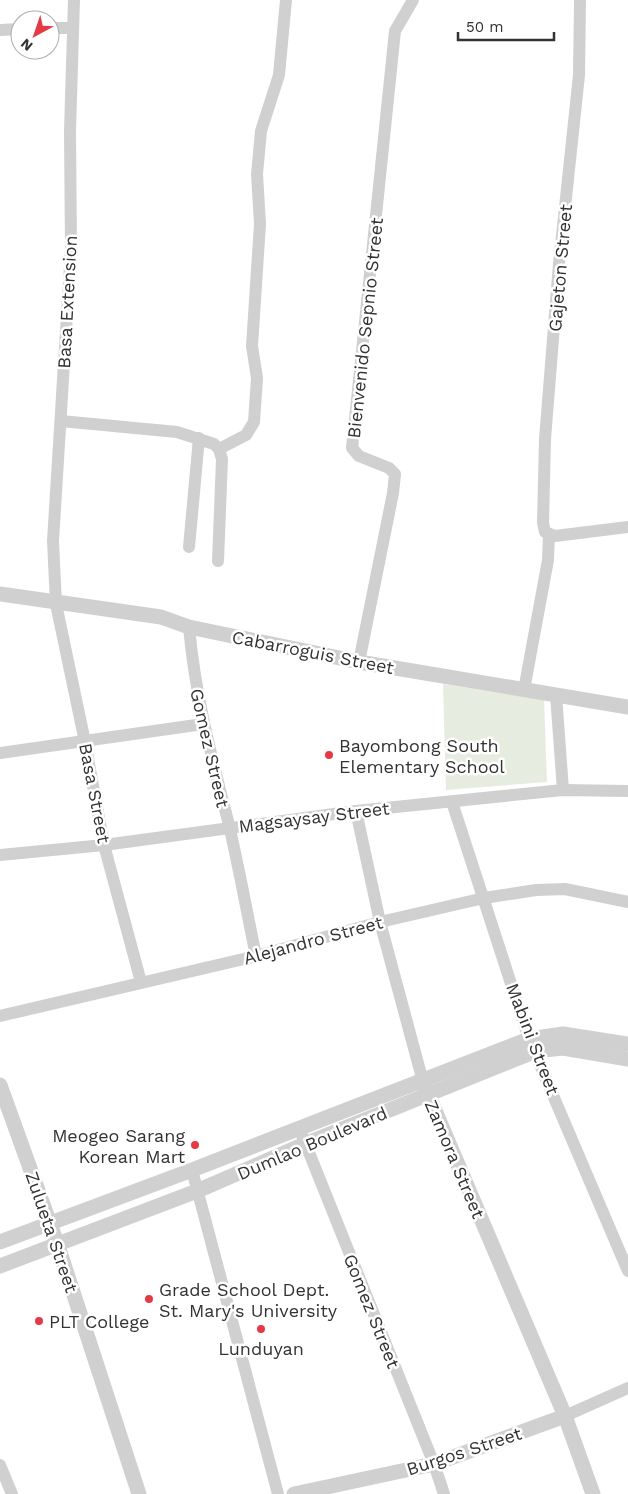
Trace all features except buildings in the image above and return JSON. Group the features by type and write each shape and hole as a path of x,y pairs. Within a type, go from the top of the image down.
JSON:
{"street":[{"name":"Basa Extension","path":"56,604 53,541 71,250 72,28 74,0"},
{"path":"219,449 246,435 254,422 257,378 252,346 260,224 257,174 261,132 279,76 286,0"},
{"name":"Bienvenido Sepnio Street","path":"359,662 386,540 395,478 389,468 359,456 352,448 395,31 412,0"},
{"name":"Gajeton Street","path":"524,690 548,560 549,534 545,532 543,523 545,439 559,264 579,75 580,0"},
{"path":"60,28 72,28"},
{"path":"61,421 177,432 199,438 219,449 222,459 218,561"},
{"path":"189,547 199,438"},
{"path":"549,534 555,536 628,527"},
{"name":"Cabarroguis Street","path":"0,594 56,604 161,617 189,626 359,662 628,707"},
{"name":"Basa Street","path":"56,604 85,742 104,846 141,982"},
{"name":"Gomez Street","path":"189,626 193,670 203,724 229,827 256,956"},
{"path":"556,696 563,790"},
{"path":"0,753 203,724"},
{"name":"Magsaysay Street","path":"0,854 104,846 229,827 356,811 563,790 628,791"},
{"name":"Mabini Street","path":"452,802 532,1045 628,1271"},
{"name":"Zamora Street","path":"356,811 380,922 427,1095 564,1416 593,1494"},
{"name":"Alejandro Street","path":"0,1016 256,956 380,922 484,898 536,890 565,889 628,902"},
{"name":"Dumlao Boulevard","path":"0,1242 192,1170 422,1078 563,1034 628,1044"},
{"name":"Dumlao Boulevard","path":"0,1266 198,1191 305,1144 427,1095 532,1045 563,1048 628,1059"},
{"name":"Zulueta Street","path":"0,1085 57,1243 139,1494"},
{"name":"Gomez Street","path":"299,1128 434,1464 444,1494"},
{"path":"192,1170 278,1494"},
{"name":"Burgos Street","path":"294,1494 434,1464 564,1416 628,1388"},
{"path":"0,1465 12,1494"}],"shaded area":[{"path":"443,684 544,700 547,782 446,790"}],"place":[{"name":"Bayombong South Elementary School","path":"329,755"},
{"name":"Meogeo Sarang Korean Mart","path":"195,1145"},
{"name":"Grade School Dept. St. Mary's University","path":"149,1299"},
{"name":"PLT College","path":"39,1321"},
{"name":"Lunduyan","path":"261,1329"}]}
